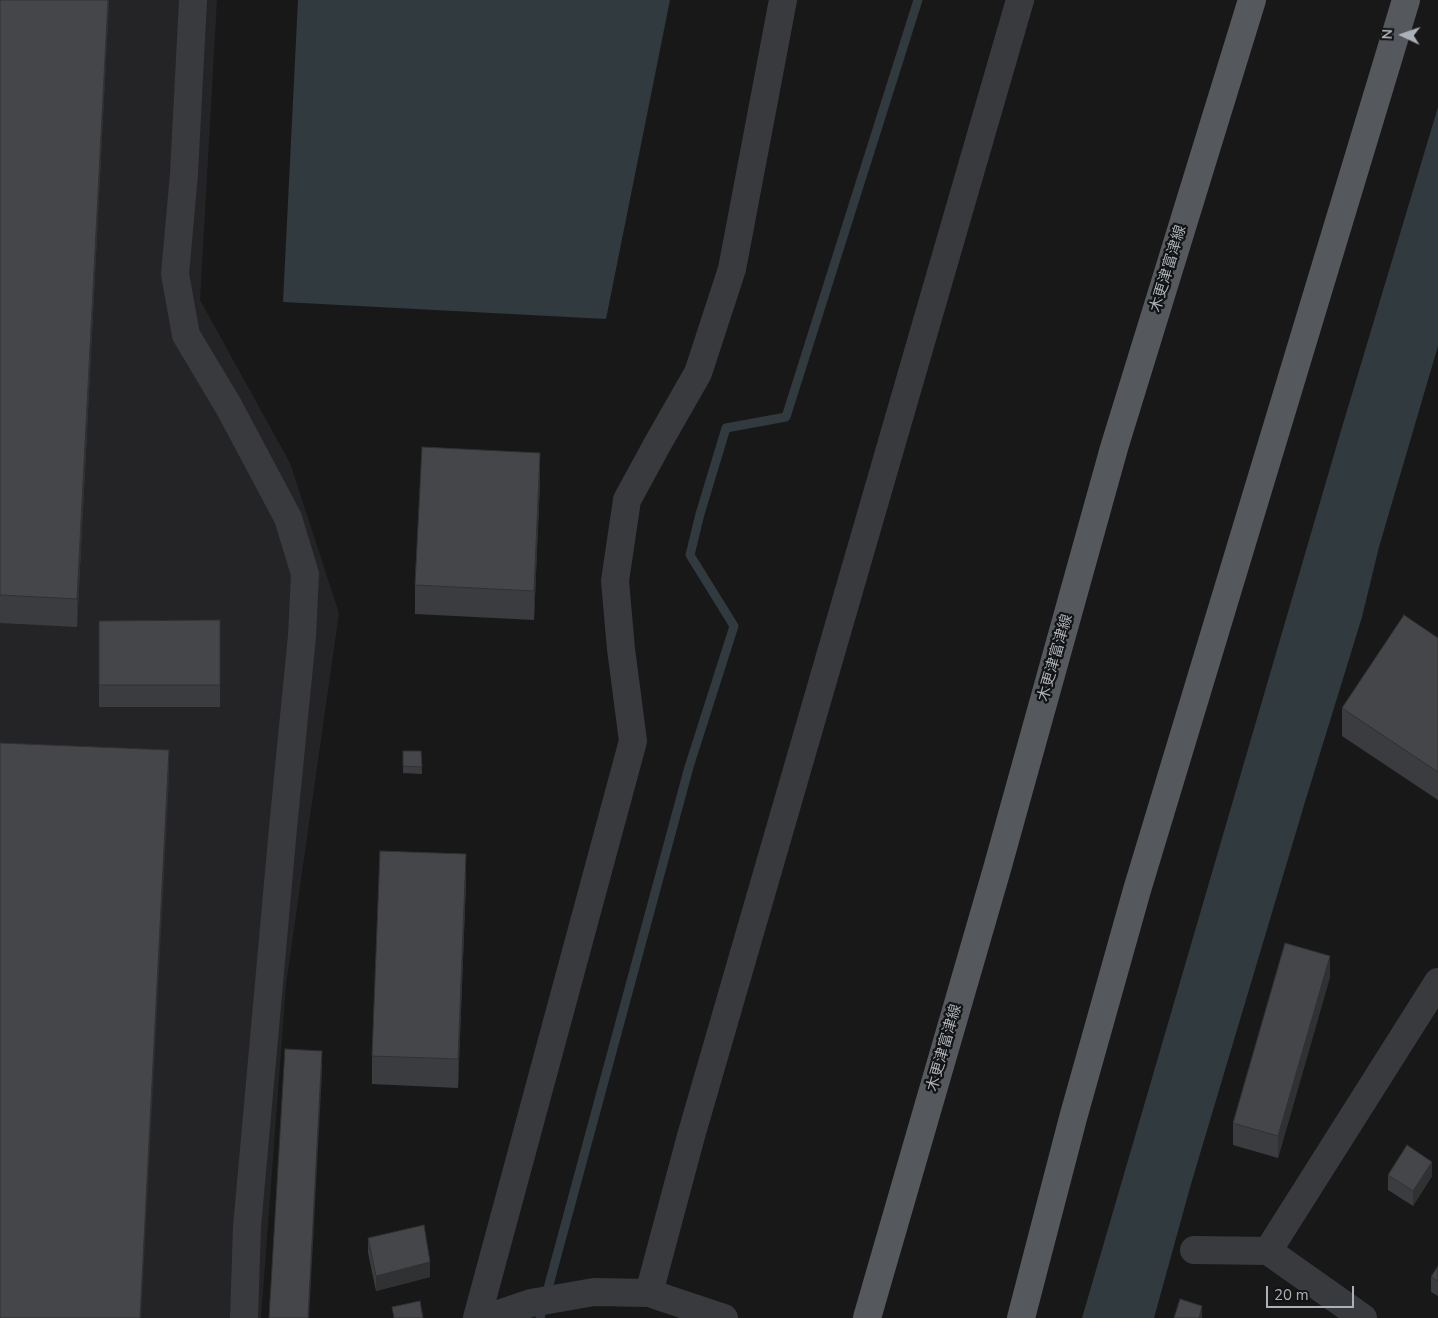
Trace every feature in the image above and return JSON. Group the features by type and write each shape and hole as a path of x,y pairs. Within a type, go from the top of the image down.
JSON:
{"main road":[{"name":"木更津富津線","path":"867,1318 1000,859 1114,448 1252,0"},
{"path":"1021,1318 1073,1118 1137,890 1406,0"}],"street":[{"path":"193,0 184,174 174,274 186,336 228,407 288,518 305,574 302,636 247,1226 244,1318"},
{"path":"477,1318 633,741 621,649 615,581 627,500 698,373 732,269 784,0"},
{"path":"649,1293 699,1108 1020,0"},
{"path":"1268,1251 1438,982"},
{"path":"1194,1250 1268,1251 1363,1318"},
{"path":"487,1318 522,1306 594,1292 649,1293 724,1318"}],"shaded area":[{"path":"0,0 217,0 200,300 290,463 339,613 286,985 261,1318 0,1318"},
{"path":"298,0 670,0 606,319 283,302"},
{"path":"1438,107 1438,346 1379,547 1362,617 1191,1184 1154,1318 1082,1318 1340,434"}],"building":[{"path":"0,0 108,0 77,599 0,595"},
{"path":"422,447 540,453 534,591 415,585"},
{"path":"1404,615 1438,638 1438,772 1342,708"},
{"path":"220,620 220,685 99,685 99,621"},
{"path":"0,743 169,750 140,1318 0,1318"},
{"path":"403,751 421,751 422,767 403,766"},
{"path":"380,851 466,854 458,1059 372,1056"},
{"path":"1285,943 1330,956 1278,1136 1233,1123"},
{"path":"285,1049 322,1051 308,1318 269,1318"},
{"path":"1407,1145 1432,1162 1413,1191 1388,1175"},
{"path":"424,1225 430,1262 376,1276 368,1238"},
{"path":"1438,1266 1438,1281 1431,1277"},
{"path":"1180,1299 1202,1306 1199,1318 1174,1318"},
{"path":"420,1301 423,1318 394,1318 392,1307"}],"waterway":[{"path":"540,1318 689,767 734,626 690,555 700,514 726,428 786,417 918,0"}]}
